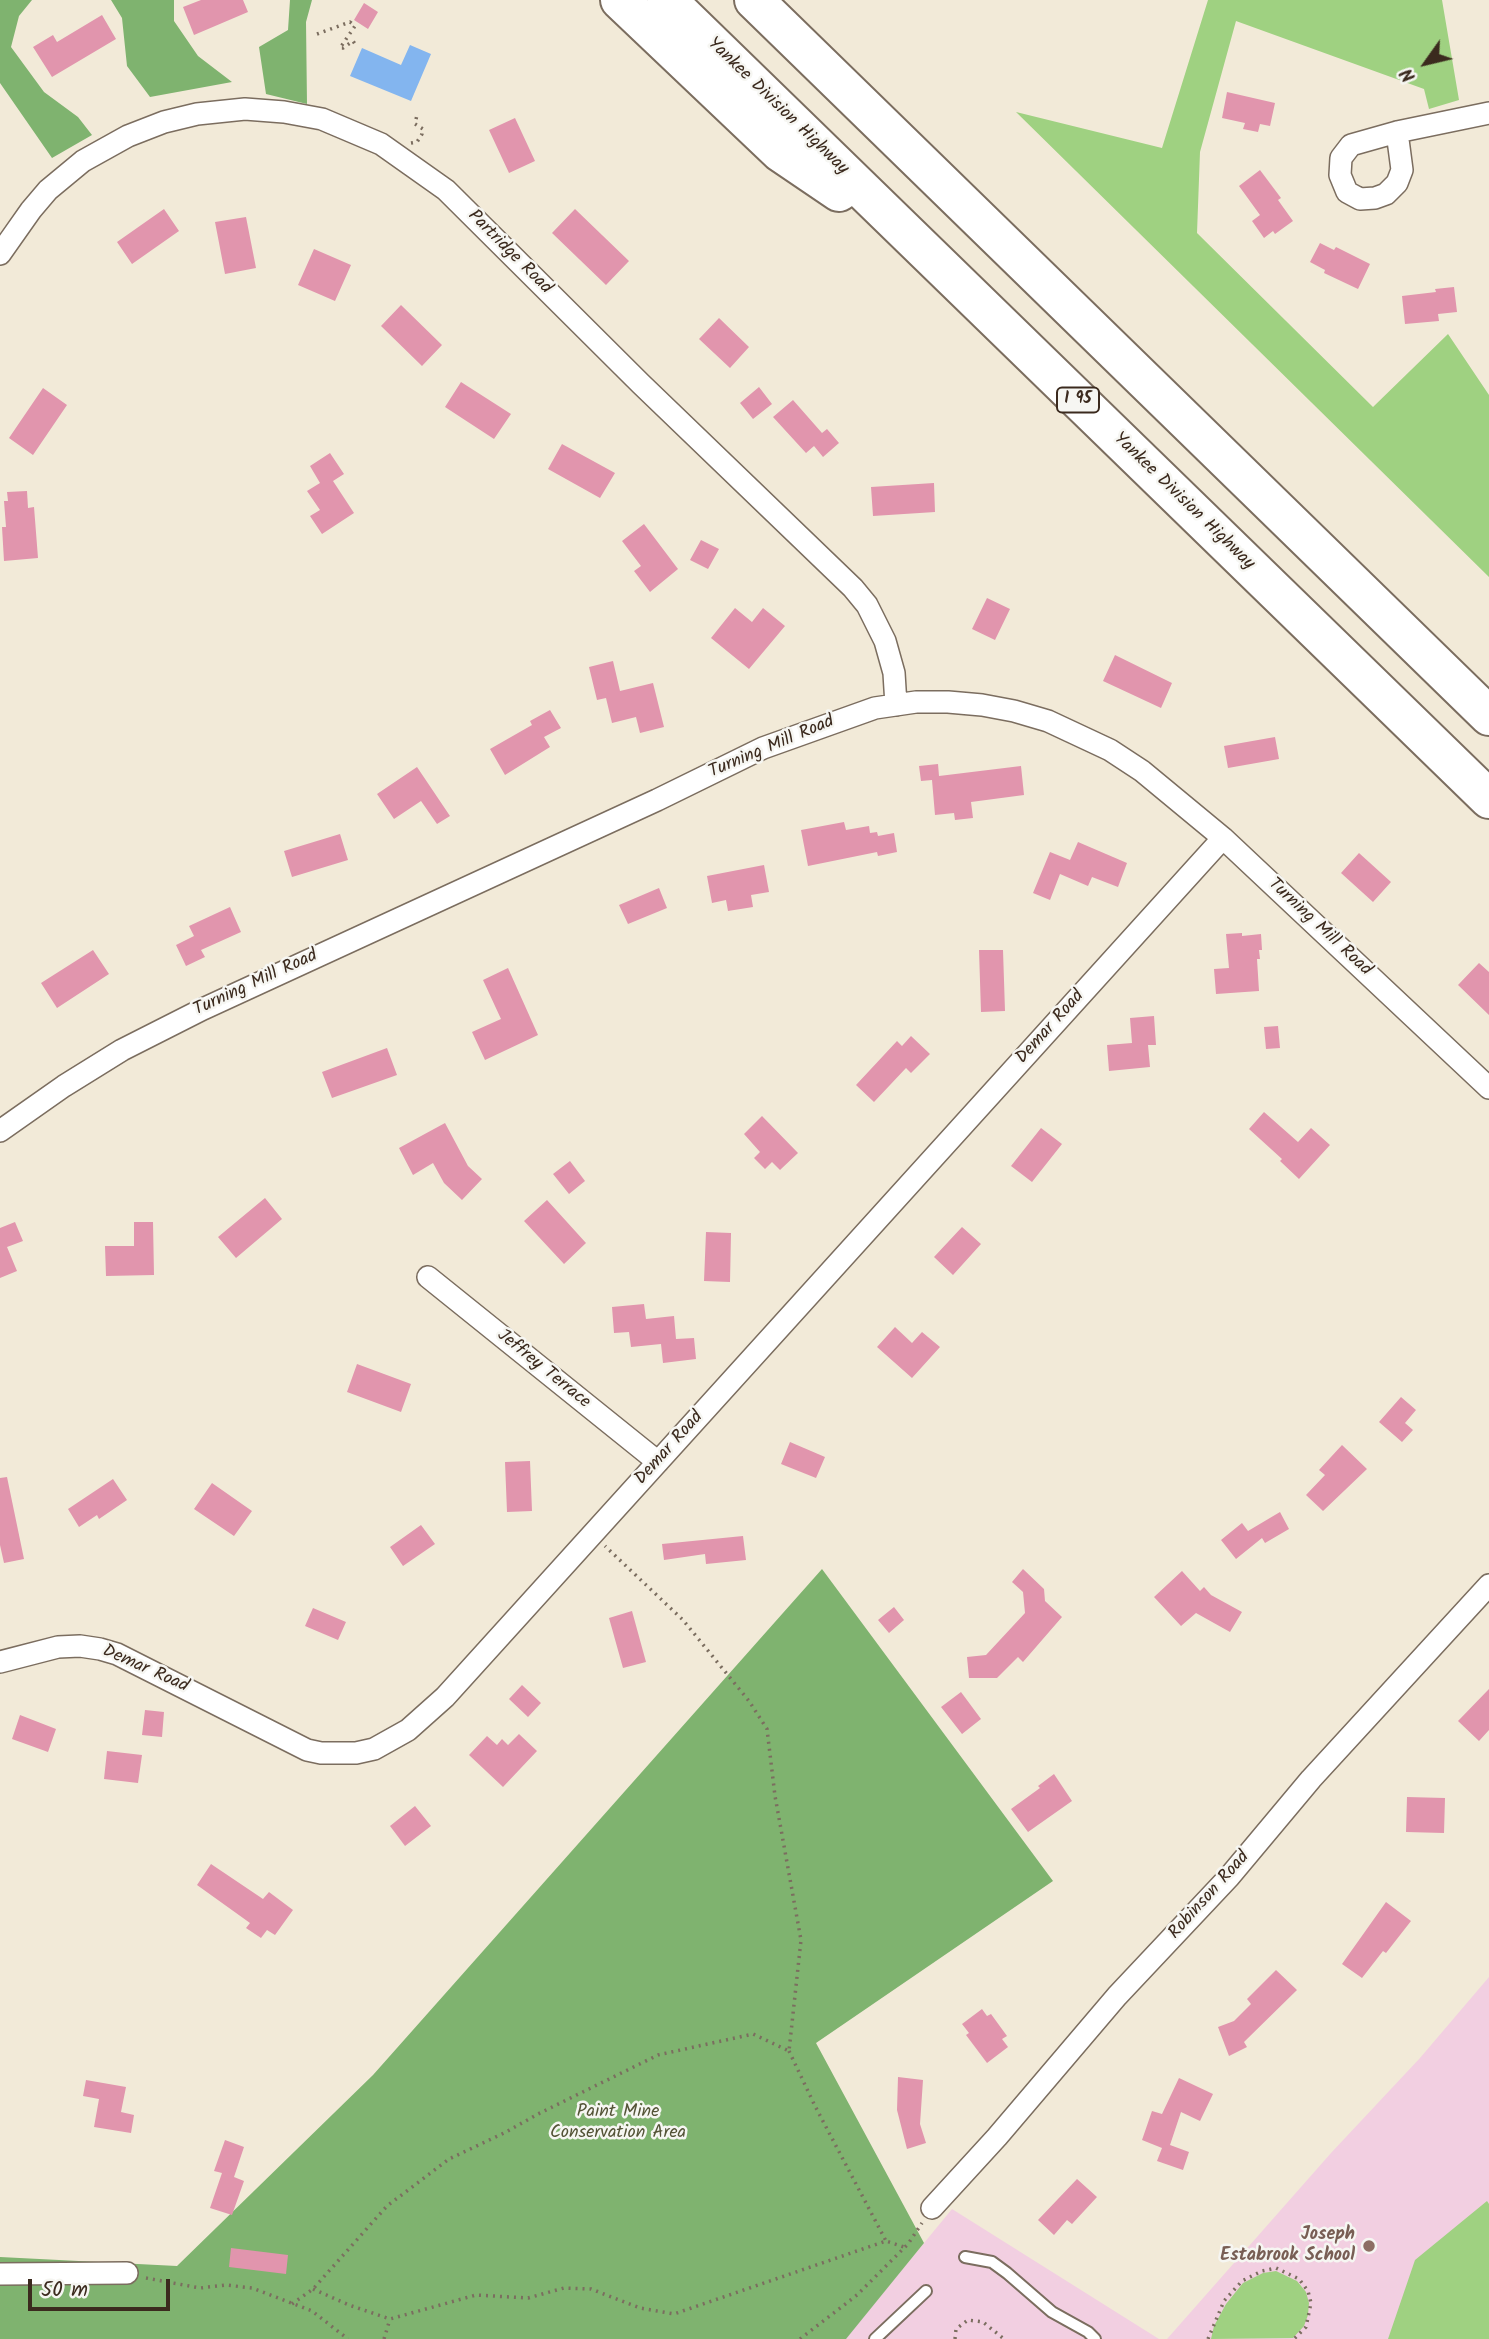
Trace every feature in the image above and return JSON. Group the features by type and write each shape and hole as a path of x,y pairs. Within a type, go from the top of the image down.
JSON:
{"highway":[{"path":"620,0 780,152 925,251"},
{"name":"Yankee Division Highway","path":"667,0 1489,799"},
{"path":"754,0 1489,716"}],"street":[{"name":"Partridge Road","path":"0,254 48,190 83,162 128,136 164,122 197,114 245,109 284,112 322,119 381,144 446,190 641,384 853,588 867,605 885,641 894,673 896,705"},
{"path":"1397,132 1489,113"},
{"name":"Turning Mill Road","path":"0,1132 110,1057 190,1015 657,800 763,748 875,708 948,702 1014,711 1048,721 1110,750 1142,771 1223,838 1489,1088"},
{"name":"Demar Road","path":"0,1661 58,1647 100,1649 117,1654 307,1750 337,1754 365,1751 393,1740 426,1716 1223,838"},
{"name":"Jeffrey Terrace","path":"428,1277 658,1462"},
{"name":"Robinson Road","path":"932,2208 997,2137 1117,1996 1229,1877 1311,1779 1489,1585"},
{"path":"0,2274 127,2273"}],"lane":[{"path":"965,2257 992,2262 1052,2312 1088,2332 1095,2339"},
{"path":"874,2339 926,2291"}],"path":[{"path":"317,34 349,22 355,26 340,48 353,41 355,44"},
{"path":"410,143 417,142 422,134 422,129 415,124 417,115"},
{"path":"593,1534 683,1620 749,1701 767,1729 775,1797 801,1940 789,2051 830,2137 886,2241"},
{"path":"292,2304 313,2289 387,2206 449,2159 658,2055 752,2034 789,2051"},
{"path":"800,2339 857,2295 904,2248 932,2208"},
{"path":"313,2289 390,2319 476,2295 527,2298 564,2288 591,2288 639,2308 674,2314 886,2241 904,2248"},
{"path":"1208,2339 1224,2301 1242,2281 1262,2271 1276,2268 1299,2279 1308,2291 1311,2303 1306,2327 1294,2339"},
{"path":"127,2273 200,2288 226,2285 252,2288 312,2311 348,2339"},
{"path":"384,2339 390,2319"},
{"path":"955,2339 956,2329 968,2320 983,2322 1004,2339"}],"shaded area":[{"name":"Joseph Estabrook School","path":"1489,1977 1489,2339 1167,2339 1331,2153 1420,2058"},
{"path":"952,2209 1159,2339 845,2339"}],"green space":[{"path":"0,0 32,0 19,16 11,47 44,92 78,117 92,135 52,158 0,83"},
{"path":"111,0 174,0 174,21 198,56 232,82 150,97 127,66 122,18"},
{"path":"290,0 312,0 306,22 307,104 266,94 259,47 288,30"},
{"path":"1208,0 1442,0 1459,100 1429,109 1424,89 1236,21 1200,152 1197,233 1373,407 1448,334 1489,395 1489,577 1016,112 1162,148"},
{"name":"Paint Mine Conservation Area","path":"822,1569 1053,1881 816,2043 924,2243 846,2339 0,2339 0,2257 177,2266 373,2075"},
{"path":"1487,2201 1489,2339 1388,2339 1415,2260"},
{"path":"1276,2271 1297,2281 1306,2292 1309,2303 1304,2326 1293,2338 1211,2339 1214,2326 1226,2304 1243,2283 1263,2273"}],"water":[{"path":"410,45 431,54 411,101 350,76 362,48 401,65"}],"building":[{"path":"201,0 243,0 248,12 194,35 183,7"},
{"path":"364,3 378,12 368,29 354,20"},
{"path":"102,15 116,39 52,77 33,47 53,35 57,42"},
{"path":"1227,92 1275,103 1270,126 1260,124 1258,132 1243,129 1245,123 1222,118"},
{"path":"515,118 535,161 509,173 489,130"},
{"path":"1260,170 1281,198 1278,200 1293,221 1275,234 1273,231 1264,238 1252,221 1260,215 1239,186"},
{"path":"164,209 179,231 132,264 117,242"},
{"path":"575,209 629,261 606,285 552,233"},
{"path":"246,217 256,268 225,274 215,222"},
{"path":"1320,243 1334,250 1336,247 1370,264 1358,289 1324,273 1325,270 1310,262"},
{"path":"314,249 351,265 335,301 298,285"},
{"path":"1454,287 1457,312 1438,314 1439,321 1405,324 1402,296"},
{"path":"401,305 442,345 422,366 381,326"},
{"path":"719,318 749,347 730,368 699,339"},
{"path":"461,382 511,414 494,439 445,407"},
{"path":"759,387 772,404 753,419 740,403"},
{"path":"43,388 67,405 33,455 9,438"},
{"path":"793,400 822,433 827,429 839,443 823,457 814,446 806,453 773,417"},
{"path":"562,444 615,473 600,498 548,469"},
{"path":"330,453 344,474 333,481 354,513 322,534 310,516 320,510 307,491 320,483 310,466"},
{"path":"934,483 935,512 873,516 871,487"},
{"path":"27,491 28,508 34,507 38,558 4,561 4,501 8,501 7,492"},
{"path":"644,524 678,569 650,592 634,571 641,566 622,541"},
{"path":"701,540 719,549 708,569 690,560"},
{"path":"987,598 1010,609 995,640 972,629"},
{"path":"735,608 752,622 763,608 785,626 749,669 711,638"},
{"path":"1115,655 1172,683 1161,708 1103,681"},
{"path":"613,661 620,691 653,683 664,727 640,733 636,717 612,723 606,698 597,700 589,667"},
{"path":"550,710 561,728 544,737 550,747 505,775 490,749 532,725 530,721"},
{"path":"1275,737 1279,759 1228,768 1224,746"},
{"path":"938,764 939,776 1021,766 1024,795 971,802 973,818 955,820 954,813 935,815 932,780 921,781 919,766"},
{"path":"417,767 450,816 437,824 421,801 394,819 377,794"},
{"path":"844,822 846,830 869,826 870,833 877,832 878,836 894,833 897,852 878,856 877,852 808,866 801,830"},
{"path":"340,834 348,860 292,877 284,851"},
{"path":"1078,842 1127,863 1118,887 1092,877 1088,886 1060,874 1050,900 1033,893 1050,852 1070,860"},
{"path":"1359,853 1391,882 1373,902 1341,873"},
{"path":"764,865 769,892 751,895 753,907 728,911 726,900 712,903 707,876"},
{"path":"659,888 667,908 628,924 619,905"},
{"path":"230,907 241,932 201,950 205,957 186,966 176,945 194,936 189,926"},
{"path":"1242,933 1242,936 1261,934 1262,950 1259,950 1260,959 1257,959 1259,991 1216,994 1214,969 1229,968 1226,934"},
{"path":"93,950 109,974 57,1008 41,983"},
{"path":"979,950 1003,950 1005,1011 981,1012"},
{"path":"1479,963 1489,972 1489,1015 1458,985"},
{"path":"508,968 538,1035 485,1060 472,1032 501,1019 483,980"},
{"path":"1154,1016 1156,1045 1148,1045 1150,1067 1109,1071 1107,1045 1132,1043 1130,1018"},
{"path":"1278,1026 1280,1048 1266,1049 1264,1027"},
{"path":"911,1036 930,1054 911,1073 906,1068 874,1102 856,1085 897,1041 902,1046"},
{"path":"387,1048 397,1075 332,1098 322,1072"},
{"path":"1264,1112 1298,1142 1311,1128 1330,1145 1299,1179 1280,1161 1282,1159 1249,1129"},
{"path":"762,1116 798,1153 780,1170 772,1162 765,1169 754,1158 760,1152 744,1134"},
{"path":"445,1123 468,1166 482,1179 462,1200 444,1183 433,1163 413,1175 399,1148"},
{"path":"1041,1128 1062,1144 1032,1182 1011,1166"},
{"path":"570,1161 585,1181 569,1194 553,1174"},
{"path":"265,1198 282,1219 236,1258 218,1237"},
{"path":"547,1200 586,1243 564,1264 524,1221"},
{"path":"15,1222 23,1241 7,1247 17,1271 0,1278 0,1228"},
{"path":"134,1222 153,1222 154,1275 106,1276 105,1246 134,1246"},
{"path":"962,1227 981,1244 953,1275 934,1257"},
{"path":"706,1232 731,1233 730,1282 704,1281"},
{"path":"644,1304 646,1319 674,1316 676,1339 694,1338 696,1359 663,1363 661,1344 631,1347 629,1332 614,1333 612,1307"},
{"path":"895,1327 912,1343 922,1332 940,1347 912,1378 877,1347"},
{"path":"357,1364 411,1384 401,1412 347,1392"},
{"path":"1401,1397 1416,1410 1405,1423 1413,1430 1402,1442 1379,1422"},
{"path":"790,1442 825,1457 816,1478 781,1464"},
{"path":"1342,1445 1367,1469 1323,1511 1306,1495 1325,1475 1319,1470"},
{"path":"530,1461 532,1511 507,1512 505,1462"},
{"path":"7,1477 24,1559 4,1563 0,1545 0,1478"},
{"path":"113,1479 127,1500 99,1519 97,1515 79,1527 68,1509"},
{"path":"212,1483 252,1511 234,1536 194,1509"},
{"path":"1280,1512 1289,1529 1265,1543 1262,1538 1236,1559 1221,1540 1242,1523 1248,1531"},
{"path":"421,1525 435,1544 403,1566 390,1547"},
{"path":"743,1536 746,1560 706,1564 705,1554 664,1560 662,1544"},
{"path":"1023,1569 1044,1589 1045,1601 1062,1617 1023,1662 1018,1657 997,1678 969,1678 967,1657 986,1655 1025,1613 1023,1592 1012,1582"},
{"path":"1182,1571 1200,1591 1204,1587 1211,1595 1242,1612 1230,1632 1196,1613 1181,1626 1154,1597"},
{"path":"894,1607 904,1620 889,1633 878,1620"},
{"path":"313,1608 346,1622 338,1640 305,1626"},
{"path":"632,1611 646,1662 623,1668 609,1618"},
{"path":"522,1685 541,1703 528,1717 509,1699"},
{"path":"1489,1689 1489,1730 1479,1741 1458,1721"},
{"path":"961,1692 981,1719 962,1734 941,1707"},
{"path":"145,1710 164,1712 162,1737 142,1735"},
{"path":"20,1715 56,1729 48,1752 12,1739"},
{"path":"519,1734 537,1751 503,1787 469,1755 487,1736 497,1745 502,1739 508,1745"},
{"path":"107,1751 142,1755 138,1783 104,1779"},
{"path":"1054,1774 1072,1801 1028,1832 1011,1809"},
{"path":"1407,1797 1445,1798 1444,1833 1406,1832"},
{"path":"415,1806 431,1826 405,1846 390,1826"},
{"path":"211,1864 263,1899 269,1892 293,1910 275,1935 267,1930 261,1938 246,1928 250,1923 197,1885"},
{"path":"1386,1902 1411,1921 1362,1978 1342,1964"},
{"path":"1276,1970 1297,1990 1244,2042 1247,2047 1229,2056 1218,2027 1234,2021 1251,2004 1247,1999"},
{"path":"982,2009 987,2016 991,2014 1007,2036 1002,2039 1008,2047 987,2063 966,2035 969,2033 962,2024"},
{"path":"898,2077 923,2080 920,2124 926,2143 907,2149 897,2110"},
{"path":"1179,2078 1213,2094 1200,2121 1181,2112 1170,2145 1189,2152 1183,2170 1157,2161 1162,2148 1142,2140 1152,2111 1162,2114"},
{"path":"86,2080 126,2087 121,2112 134,2115 131,2133 94,2127 99,2099 83,2096"},
{"path":"225,2140 244,2147 234,2177 244,2181 232,2215 210,2208 222,2173 214,2171"},
{"path":"1077,2179 1097,2197 1072,2224 1067,2220 1054,2235 1038,2220"},
{"path":"231,2248 288,2255 286,2274 229,2267"}],"place":[{"name":"Joseph Estabrook School","path":"1369,2246"}]}
